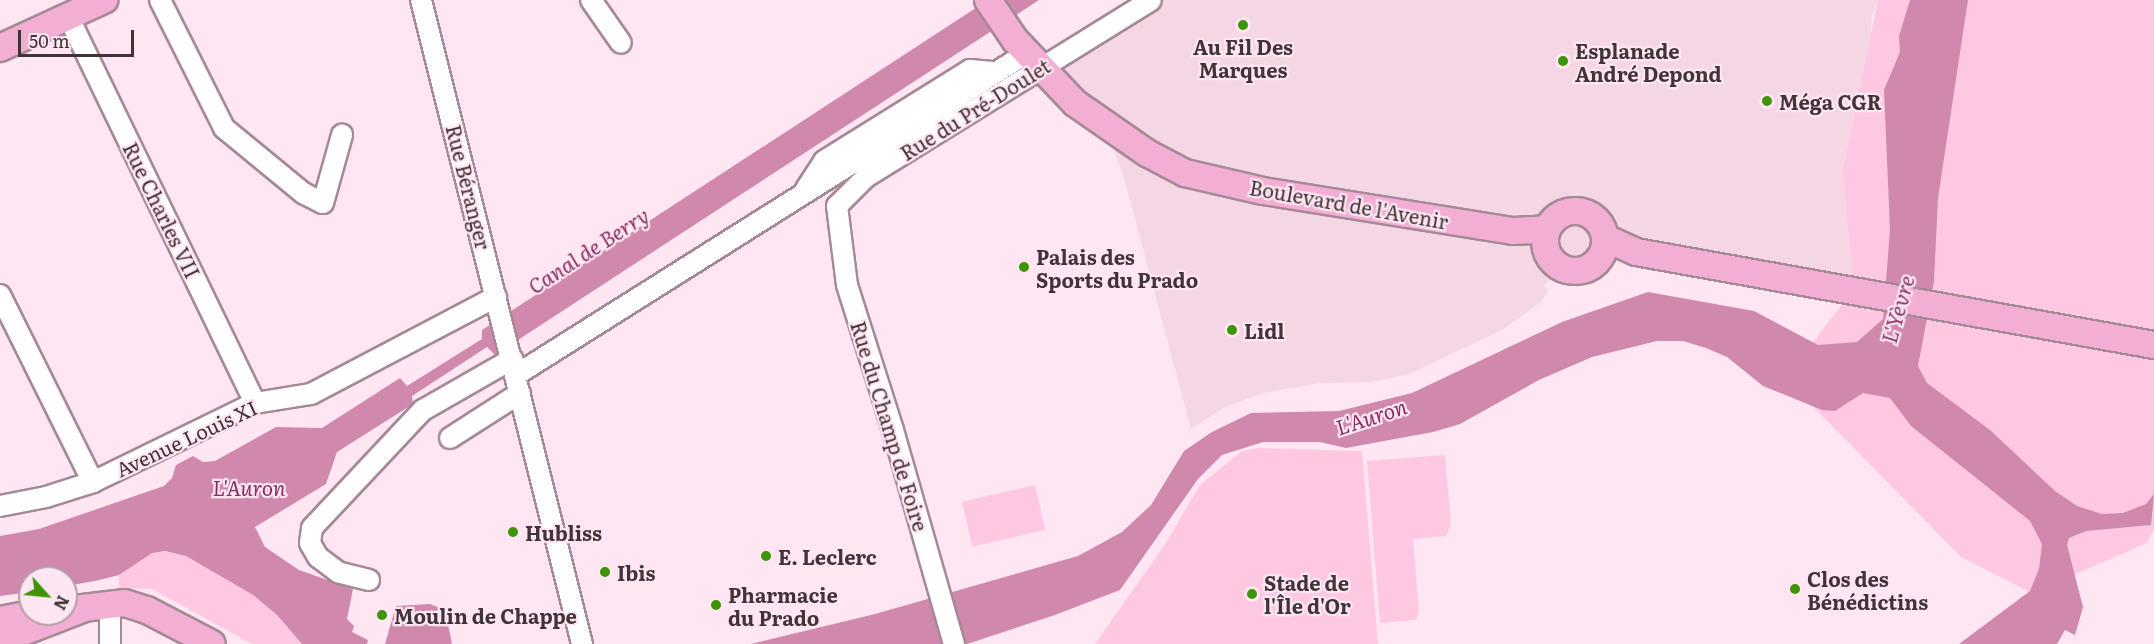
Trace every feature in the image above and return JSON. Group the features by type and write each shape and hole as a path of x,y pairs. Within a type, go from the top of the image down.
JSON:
{"main road":[{"path":"0,48 104,0"},
{"name":"Boulevard de l'Avenir","path":"988,0 1028,54 1075,103 1106,126 1185,173 1263,191 1546,237"},
{"path":"1583,212 1598,221 1602,248 1585,269 1567,270 1553,262 1546,237 1562,214 1583,212"},
{"path":"1602,248 1945,304 2154,345"},
{"path":"78,609 110,604 147,610 212,644"},
{"path":"0,620 18,616"},
{"path":"0,641 36,626"}],"street":[{"path":"160,0 224,128 303,193 323,203 342,135"},
{"name":"Rue Béranger","path":"421,0 582,644"},
{"path":"591,0 621,43"},
{"name":"Rue du Pré-Doulet","path":"514,369 802,196 824,160 970,70 995,72 1028,54 1150,0"},
{"name":"Rue Charles VII","path":"69,18 255,403"},
{"name":"Rue du Pré-Doulet","path":"837,206 866,177 1028,54"},
{"path":"802,196 837,206"},
{"name":"Rue du Champ de Foire","path":"837,206 847,285 893,429 934,586 952,644"},
{"path":"0,295 93,482"},
{"name":"Avenue Louis XI","path":"2,504 46,497 93,482 255,403 311,394 496,297"},
{"path":"450,438 514,369"},
{"path":"369,580 338,572 318,557 310,543 312,528 423,410 514,369"},
{"name":"Rue du Champ de Foire","path":"921,550 934,586"},
{"path":"110,604 110,644"}],"shaded area":[{"path":"1147,0 1878,0 1872,16 1854,289 1636,252 1600,257 1585,269 1562,268 1544,285 1548,291 1541,302 1502,330 1409,374 1372,382 1321,383 1263,393 1223,408 1191,429 1126,185 1106,126 1041,67"},
{"path":"1878,0 2154,0 2154,529 2147,543 2032,593 1961,557 1785,378 1854,289 1843,171"},
{"name":"Stade de l'Île d'Or","path":"1258,448 1362,451 1378,644 1095,644 1166,543 1200,485 1242,451"},
{"path":"1445,455 1451,525 1446,536 1413,539 1419,613 1416,620 1380,623 1367,461"},
{"path":"1035,485 1045,530 972,547 962,502"},
{"path":"165,551 186,556 253,595 277,615 302,644 252,644 152,589 119,588 119,575 133,563 152,553"}],"water":[{"name":"L'Auron","path":"988,0 1039,0 495,355 487,347 412,396 413,404 337,452 326,484 255,527 265,547 299,570 353,589 347,619 354,626 352,632 368,640 367,644 302,644 277,615 253,595 186,556 165,551 152,553 119,575 78,584 78,566 18,566 18,594 0,596 0,536 39,529 164,486 172,478 176,465 193,456 203,462 215,461 276,427 322,428 400,378 407,386 482,339 482,330"},
{"path":"1910,0 1968,0 1938,198 1934,281 1918,366 1927,383 1990,430 2055,491 2077,506 2102,514 2123,513 2146,504 2154,494 2151,525 2086,531 2069,538 2067,545 2083,607 2075,635 2065,630 2057,644 1959,644 2030,591 2039,569 2042,544 2030,521 1911,426 1890,398 1863,393 1835,411 1822,410 1763,386 1727,357 1706,348 1683,341 1657,341 1592,357 1539,380 1460,424 1433,432 1346,448 1320,442 1263,442 1222,455 1198,479 1120,590 1055,615 967,644 751,644 875,614 1078,556 1122,532 1151,505 1184,451 1212,432 1251,413 1339,411 1412,393 1562,322 1648,292 1754,311 1818,345 1857,342 1883,319 1890,230 1884,90 1900,52 1899,36"},
{"path":"430,604 445,610 452,644 385,644 396,606"}],"place":[{"name":"Au Fil Des Marques","path":"1243,25"},
{"name":"Esplanade André Depond","path":"1563,61"},
{"name":"Méga CGR","path":"1767,101"},
{"name":"Palais des Sports du Prado","path":"1024,267"},
{"name":"Lidl","path":"1232,330"},
{"name":"Hubliss","path":"513,532"},
{"name":"E. Leclerc","path":"766,556"},
{"name":"Ibis","path":"605,572"},
{"name":"Clos des Bénédictins","path":"1795,589"},
{"name":"Stade de l'Île d'Or","path":"1252,594"},
{"name":"Pharmacie du Prado","path":"716,605"},
{"name":"Moulin de Chappe","path":"382,615"}],"water label":[{"name":"Canal de Berry","path":"588,250"},
{"name":"L'Yèvre","path":"1897,309"}]}
